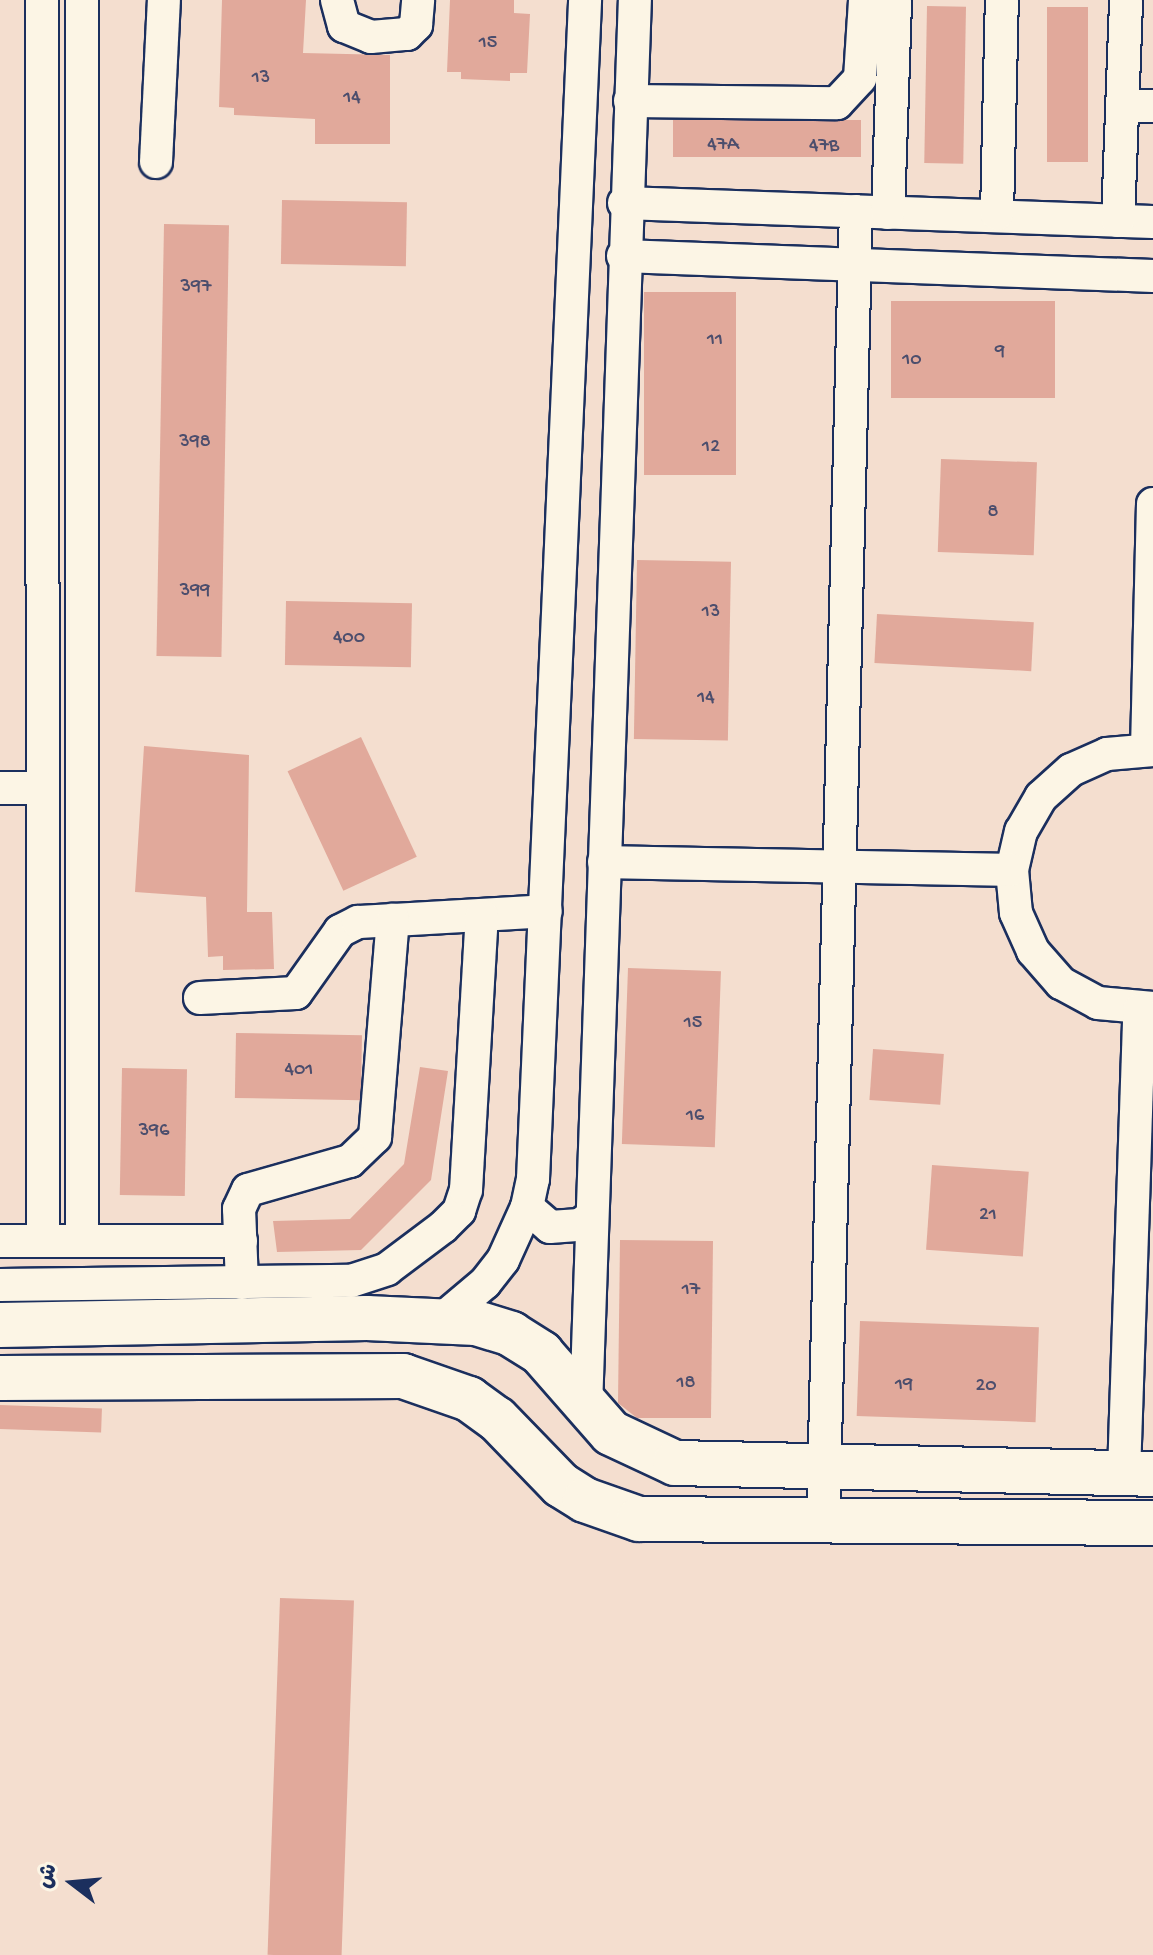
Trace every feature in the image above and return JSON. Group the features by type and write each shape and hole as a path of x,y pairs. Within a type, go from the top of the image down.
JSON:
{"street":[{"path":"42,0 43,1241"},
{"path":"82,0 82,1241"},
{"path":"156,162 164,0"},
{"path":"337,0 344,26 371,37 407,34 416,25 418,0"},
{"path":"441,1320 475,1293 503,1260 527,1207 546,911 585,0"},
{"path":"586,1407 624,203 635,0"},
{"path":"865,0 878,67 888,213"},
{"path":"630,101 826,105 855,88 878,67 895,0"},
{"path":"997,214 1002,0"},
{"path":"1118,221 1137,106 1126,0"},
{"path":"624,203 1153,222"},
{"path":"823,1522 856,211"},
{"path":"623,256 1153,276"},
{"path":"0,1325 441,1320 476,1323 511,1334 567,1377 586,1407 611,1433 675,1463 824,1469 1139,1474 1146,1009 1098,1003 1061,983 1033,951 1016,913 1012,870 1021,831 1041,797 1071,770 1095,759 1150,750 1153,504"},
{"path":"0,788 42,788"},
{"path":"604,862 1012,870"},
{"path":"200,998 296,993 340,931 358,922 546,911"},
{"path":"0,1285 351,1281 376,1275 459,1211 466,1190 482,915"},
{"path":"242,1283 240,1202 248,1190 350,1161 375,1137 393,920"},
{"path":"527,1207 550,1227 580,1225 592,1216"},
{"path":"0,1241 241,1241"},
{"path":"0,1378 403,1376 469,1399 497,1419 561,1485 611,1511 667,1522 1153,1523"}],"building":[{"path":"222,0 306,0 303,53 390,55 390,144 315,144 315,119 234,115 234,108 219,107"},
{"path":"450,0 514,0 514,13 530,14 527,73 510,73 510,81 461,79 461,72 447,72"},
{"path":"927,6 966,7 963,164 924,163"},
{"path":"1047,7 1088,7 1088,162 1047,162"},
{"path":"673,120 861,120 861,157 673,157"},
{"path":"282,200 407,202 406,266 281,264"},
{"path":"164,224 229,225 221,657 156,656"},
{"path":"644,292 736,292 736,475 644,475"},
{"path":"891,301 1055,301 1055,398 891,398"},
{"path":"941,459 1037,462 1034,555 938,552"},
{"path":"637,560 731,562 728,741 634,739"},
{"path":"286,601 412,603 411,667 285,665"},
{"path":"877,614 1034,622 1031,671 874,663"},
{"path":"361,737 417,857 343,891 288,771"},
{"path":"144,746 249,755 247,912 272,912 274,969 223,970 223,956 208,957 206,897 135,892"},
{"path":"628,968 721,971 715,1147 622,1144"},
{"path":"236,1033 362,1035 361,1100 235,1098"},
{"path":"873,1049 944,1054 940,1105 869,1100"},
{"path":"420,1067 448,1071 431,1180 361,1250 277,1252 273,1221 350,1219 404,1164"},
{"path":"122,1068 187,1069 185,1196 120,1195"},
{"path":"932,1165 1029,1172 1023,1257 926,1250"},
{"path":"620,1240 713,1241 711,1418 637,1418 618,1403"},
{"path":"860,1321 1039,1327 1036,1422 857,1416"},
{"path":"0,1405 102,1409 101,1433 0,1429"},
{"path":"280,1598 354,1601 342,1955 268,1955"}]}
